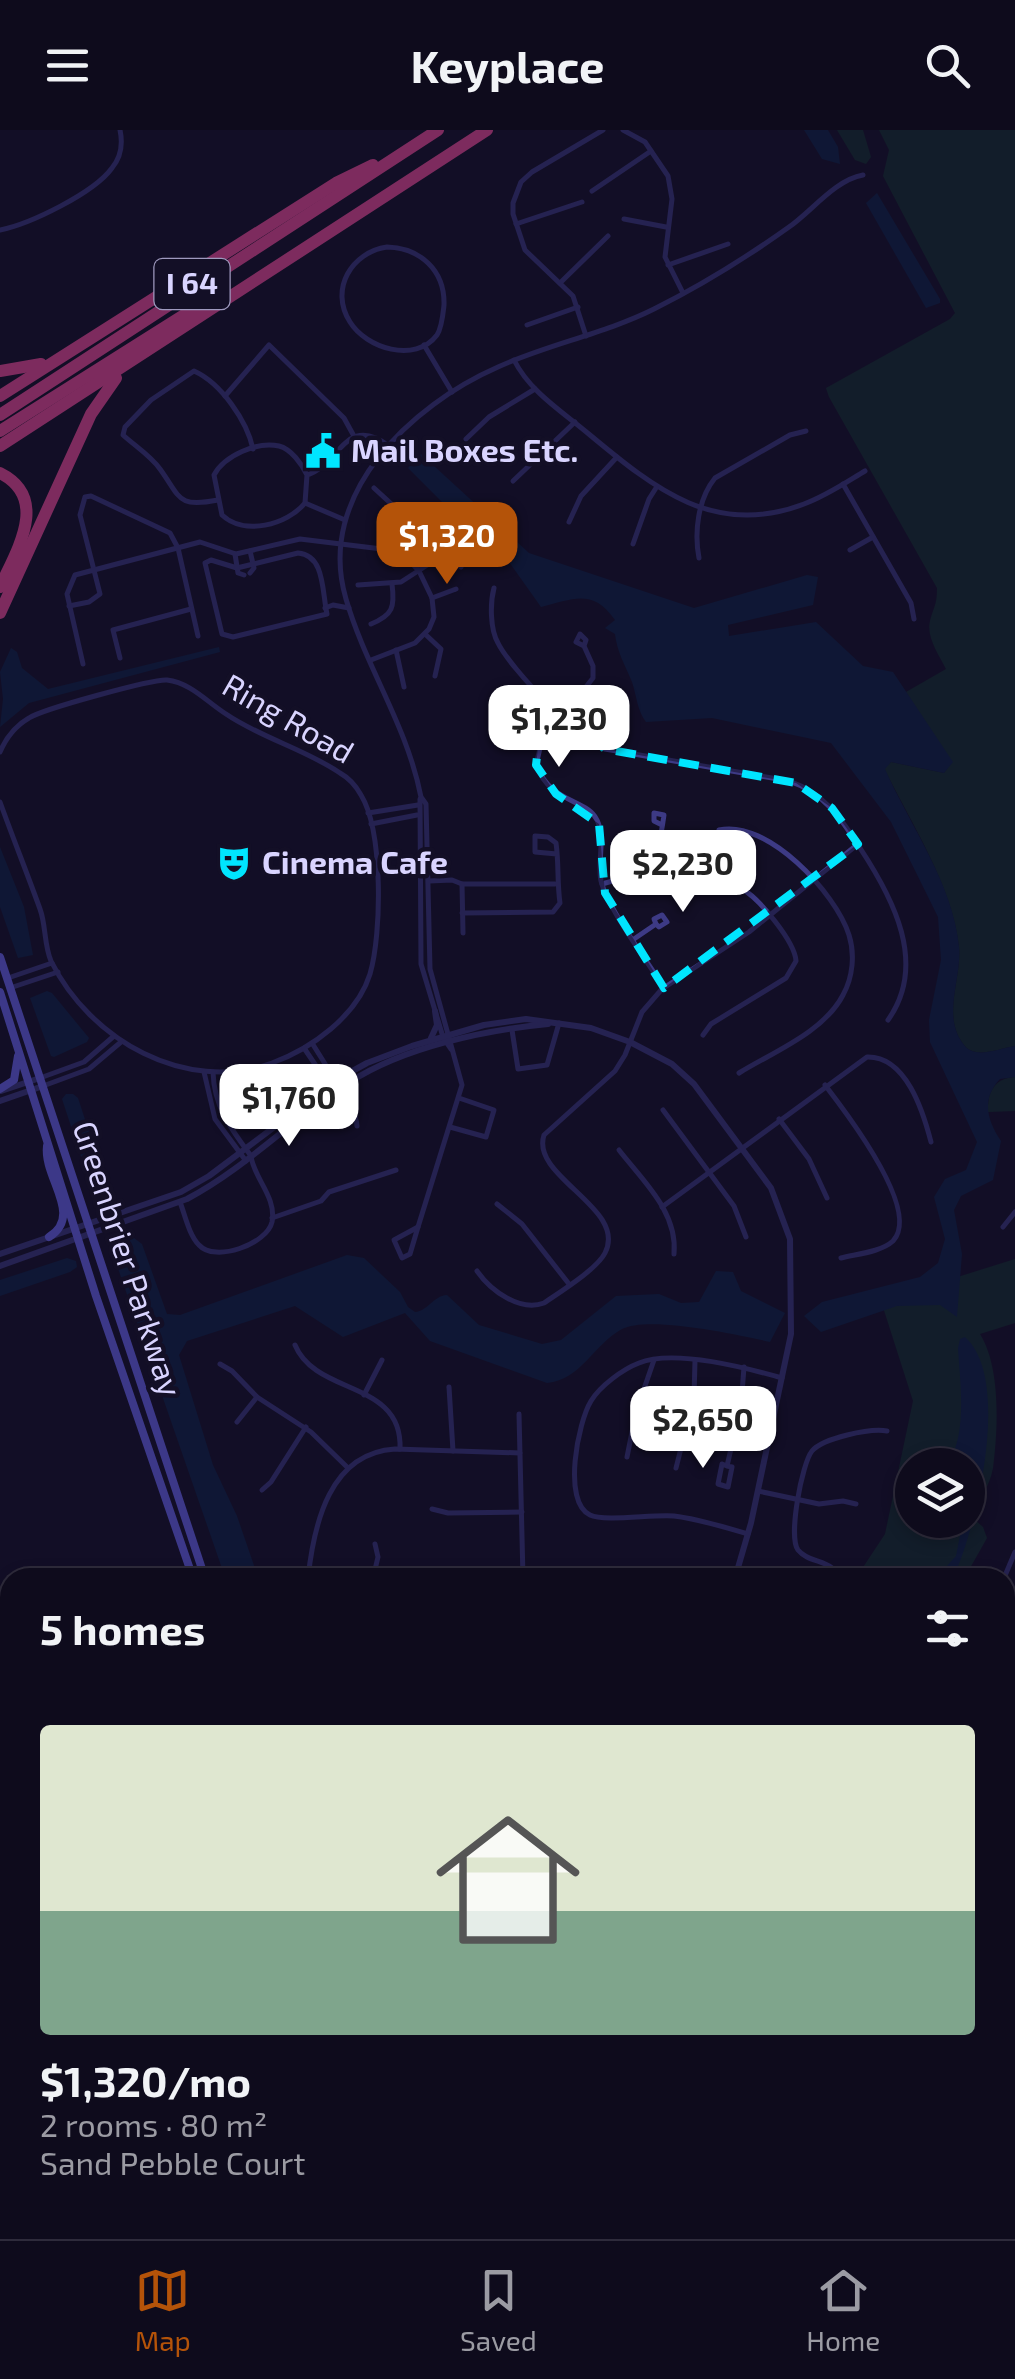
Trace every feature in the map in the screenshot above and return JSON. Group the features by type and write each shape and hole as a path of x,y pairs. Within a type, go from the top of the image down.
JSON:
{"highway":[{"name":"I 64","path":"0,412 428,130"},
{"path":"0,412 438,130"},
{"path":"0,446 487,130"},
{"name":"I 64","path":"0,427 476,131"},
{"path":"0,396 336,183 384,159"},
{"path":"0,371 39,365 75,349"},
{"path":"0,612 98,402 120,373 147,352"},
{"path":"0,473 18,485 26,498 28,514 0,587"}],"main road":[{"name":"Greenbrier Parkway","path":"0,957 202,1568"},
{"name":"Greenbrier Parkway","path":"0,992 160,1486 190,1568"},
{"path":"0,1090 16,1074 18,1047"},
{"path":"48,1142 45,1153 65,1217 61,1228 49,1237"}],"street":[{"path":"0,230 44,215 104,177 120,154 120,130"},
{"path":"586,336 578,307 560,283 531,259 516,224 514,203 521,182 603,130"},
{"path":"623,130 645,142 672,187 664,246 668,265 683,293"},
{"path":"592,190 651,151"},
{"path":"448,1041 430,970 426,804 406,741 349,608 341,577 341,544 358,488 386,449 452,392 514,360 628,321 683,293 760,247 843,184 863,175"},
{"path":"516,224 582,202"},
{"path":"624,219 666,228"},
{"path":"560,283 608,236"},
{"path":"668,265 728,244"},
{"path":"387,246 401,247 426,258 444,294 441,325 424,345 392,349 374,344 352,326 346,316 343,288 359,257 387,246"},
{"path":"527,325 578,307"},
{"path":"225,396 269,345 344,418 355,438"},
{"path":"424,345 452,392"},
{"path":"514,360 535,389 656,488 702,508 742,514 776,512 803,504 866,472"},
{"path":"218,500 194,504 182,500 168,486 160,468 123,433 152,400 190,372 202,375 225,396 246,424 254,450"},
{"path":"466,439 489,416 535,389"},
{"path":"513,481 575,422"},
{"path":"699,558 696,532 710,484 790,434 806,431"},
{"path":"307,476 320,469 338,446 355,438 370,434 386,449"},
{"path":"282,447 301,464 307,476 304,503 289,517 249,528 227,520 214,480 216,470 229,456 282,447"},
{"path":"569,522 581,496 617,457"},
{"path":"843,484 911,603 914,619"},
{"path":"374,488 446,548 461,568"},
{"path":"633,544 648,499 656,488"},
{"path":"68,606 100,594 80,515 85,497 95,497 170,533 178,548 198,636"},
{"path":"304,503 346,520"},
{"path":"383,549 386,530 398,510"},
{"path":"850,550 873,536"},
{"path":"83,664 68,606 69,583 75,575 200,542 235,554 300,539 383,549 405,557 419,571 432,598 434,616 425,634 372,660"},
{"path":"358,585 392,584 419,571 446,548"},
{"path":"235,554 238,573 247,574 253,564 250,551"},
{"path":"298,553 309,554 317,562 326,614 233,638 222,634 205,563 211,560 238,568 298,553"},
{"path":"371,624 391,613 392,584"},
{"path":"494,588 492,604 498,644 592,744 605,750 796,783 832,808 890,895 902,928 904,974 897,1006 888,1020"},
{"path":"432,598 456,590"},
{"path":"325,608 349,608"},
{"path":"120,658 113,630 192,609"},
{"path":"425,634 440,649 435,676"},
{"path":"584,646 593,666 593,678 538,748 536,765 556,794 586,808 596,818 602,884 664,988"},
{"path":"396,650 404,687"},
{"name":"Ring Road","path":"0,752 15,728 39,712 170,681 198,692 244,725 337,770 355,786 372,824 379,868 371,971 349,1009 304,1048 252,1069 204,1072 169,1064 114,1036 82,1006 52,963 40,910 0,802"},
{"path":"421,797 420,953 437,1025 429,1040"},
{"path":"368,814 426,804"},
{"path":"372,824 427,814"},
{"path":"602,884 650,864 657,854 662,825"},
{"path":"719,830 742,829 769,840 792,857 836,909 849,935 852,964 847,986 826,1018 739,1073"},
{"path":"462,913 553,912 560,903 555,884 558,854 552,839 536,836 535,852 558,854"},
{"path":"477,1272 489,1285 525,1306 544,1304 600,1260 608,1236 586,1198 545,1161 542,1140 550,1127 615,1071 642,1012 664,988 731,945 858,844"},
{"path":"429,881 555,884"},
{"path":"462,884 462,933"},
{"path":"702,1035 711,1024 793,969 794,949 742,889 725,884 710,886"},
{"path":"634,939 656,924"},
{"path":"7,978 52,963"},
{"path":"10,988 58,972"},
{"path":"418,1227 394,1240 402,1258 410,1254 459,1098 461,1078 435,1011"},
{"path":"337,1088 379,1067 507,1020 540,1019 591,1028 662,1057 688,1077 771,1188 785,1220 791,1248 792,1310 782,1378 738,1568"},
{"path":"88,1230 180,1202 213,1184 382,1057 429,1040 448,1041 512,1026 559,1023"},
{"path":"512,1026 518,1069 547,1065 559,1023"},
{"path":"42,1082 80,1064 114,1036"},
{"path":"0,1090 89,1069 121,1042"},
{"path":"312,1043 354,1114 357,1126"},
{"path":"304,1048 337,1088"},
{"path":"662,1207 862,1058 885,1059 912,1092 932,1142"},
{"path":"204,1072 215,1119 246,1156"},
{"path":"180,1202 195,1240 214,1253 260,1238 269,1229 272,1218 262,1181 222,1115 213,1072"},
{"path":"825,1085 864,1138 901,1216 899,1231 888,1245 842,1258"},
{"path":"0,1101 29,1086"},
{"path":"450,1127 486,1137 494,1110 459,1098"},
{"path":"664,1110 734,1206 746,1237"},
{"path":"779,1119 814,1168 827,1198"},
{"path":"619,1150 673,1226 674,1254"},
{"path":"0,1266 181,1192 246,1156"},
{"path":"272,1218 322,1202 329,1192 396,1170"},
{"path":"497,1204 522,1224 570,1284"},
{"path":"1003,1227 1015,1212"},
{"path":"0,1254 49,1237 77,1234"},
{"path":"295,1345 314,1366 383,1405 400,1430 400,1449"},
{"path":"364,1395 382,1360"},
{"path":"748,1534 675,1516 598,1518 579,1506 575,1496 575,1464 591,1401 628,1368 654,1360 695,1361 744,1367 782,1378"},
{"path":"627,1457 636,1412 654,1360"},
{"path":"676,1468 694,1397 695,1361"},
{"path":"220,1364 257,1397 306,1428 347,1467"},
{"path":"727,1466 741,1406 744,1367"},
{"path":"449,1387 454,1451"},
{"path":"237,1422 257,1397"},
{"path":"519,1414 522,1568"},
{"path":"262,1490 306,1428"},
{"path":"832,1568 807,1557 796,1546 793,1532 807,1462 814,1449 824,1443 868,1430 886,1430"},
{"path":"310,1568 330,1492 347,1467 370,1453 400,1449 520,1453"},
{"path":"160,1486 172,1482"},
{"path":"758,1491 820,1504 856,1504"},
{"path":"432,1509 448,1514 522,1512"},
{"path":"376,1544 376,1568"},
{"path":"1013,1564 1015,1552"}],"highlighted area":[{"path":"563,717 605,749 796,783 832,808 858,844 664,988 605,893 599,824 556,794 536,765 538,748"}],"green space":[{"path":"837,130 863,130 871,157 866,164 855,160"},
{"path":"879,130 1015,130 1015,1046 988,1052 974,1052 957,1034 953,1010 959,947 949,901 884,768 891,762 944,773 952,762 906,692 946,669 930,633 937,588 826,388 955,313 883,176 889,150"},
{"path":"1015,1077 1015,1111 988,1112 993,1088 1002,1080"},
{"path":"1015,1259 1015,1323 980,1334 992,1364 996,1399 993,1468 985,1489 985,1448 903,1448 913,1401 881,1301"},
{"path":"895,1486 895,1538 985,1538 985,1532 987,1538 970,1568 863,1568 885,1534"}],"water":[{"path":"804,130 828,130 838,147 840,164 822,159"},
{"path":"877,193 940,303 926,308 866,203"},
{"path":"421,454 529,553 694,608 807,575 818,577 813,605 728,625 729,636 816,622 863,666 893,672 953,762 944,773 891,762 885,769 940,878 955,923 959,959 953,1010 957,1034 974,1052 1015,1046 1015,1077 1000,1079 988,1102 992,1125 1001,1141 993,1180 961,1196 954,1210 962,1254 957,1317 940,1305 897,1306 821,1332 804,1316 822,1302 920,1277 938,1263 945,1239 934,1197 945,1179 966,1170 977,1142 930,1042 929,1020 941,960 938,917 891,822 831,743 712,718 646,722 615,634 605,628 615,620 607,610 582,598 541,607 497,545 487,547 408,468"},
{"path":"219,647 220,652 29,703 0,727 0,672 11,648 17,652 22,668 48,689"},
{"path":"0,847 24,907 33,955 18,958 0,907"},
{"path":"47,991 89,1038 54,1057 30,998"},
{"path":"66,1094 78,1098 112,1202 96,1202 62,1099"},
{"path":"123,1238 134,1238 142,1244 167,1314 180,1315 347,1255 364,1258 415,1312 447,1295 479,1325 542,1344 561,1340 616,1296 659,1294 681,1303 699,1302 716,1271 733,1272 741,1291 785,1313 770,1342 694,1328 635,1325 612,1336 569,1375 547,1383 430,1341 405,1313 343,1337 295,1306 187,1341 179,1355 213,1465 237,1516 255,1568 222,1568 113,1254 115,1244"},
{"path":"67,1258 76,1261 77,1267 70,1272 0,1296 0,1280"},
{"path":"965,1337 979,1357 986,1385 985,1459 985,1448 955,1448 961,1392 960,1339"},
{"path":"960,1538 968,1538 957,1568 945,1568 956,1556"}],"place":[{"name":"Mail Boxes Etc.","path":"323,451"},
{"name":"Cinema Cafe","path":"234,863"}]}
